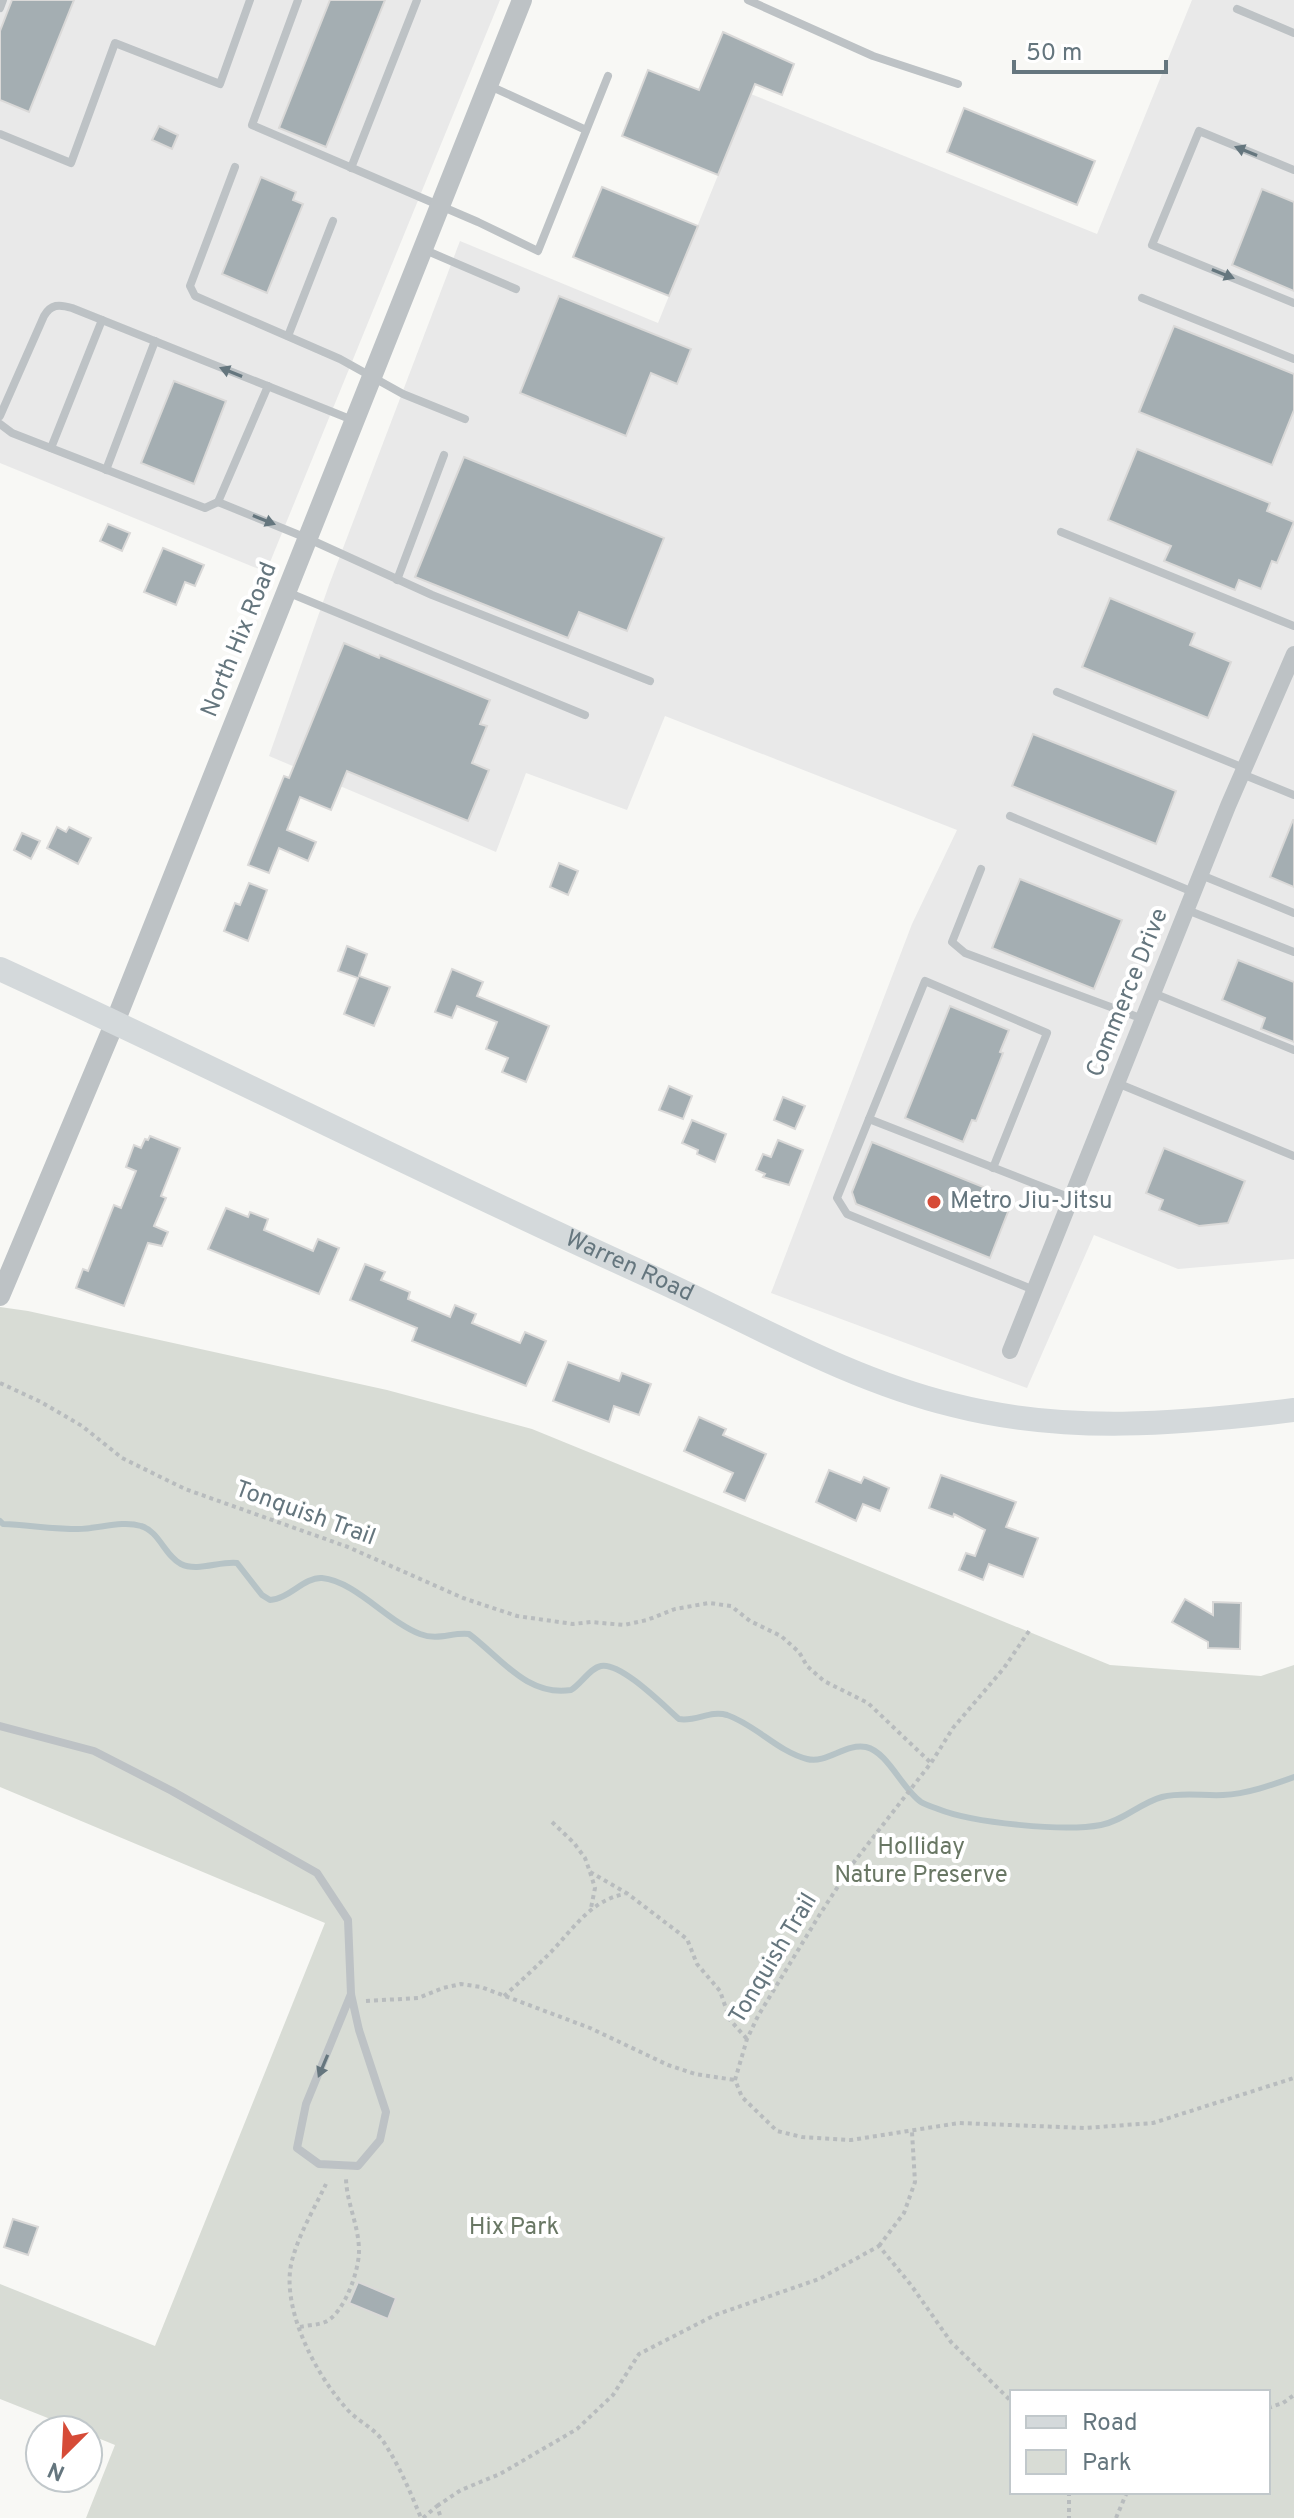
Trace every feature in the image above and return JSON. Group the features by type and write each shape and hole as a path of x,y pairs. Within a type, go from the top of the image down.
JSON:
{"main road":[{"name":"Warren Road","path":"0,969 854,1371 953,1405 1029,1419 1088,1425 1157,1424 1294,1410"}],"street":[{"name":"North Hix Road","path":"0,1296 115,1022 522,0"},
{"name":"Commerce Drive","path":"1010,1351 1243,771 1294,654"}],"lane":[{"path":"0,8 3,0"},
{"path":"0,134 71,163 115,43 220,84 250,0"},
{"path":"298,0 252,125 538,251 608,76"},
{"path":"351,168 417,0"},
{"path":"748,0 873,56 958,84"},
{"path":"1237,9 1294,33"},
{"path":"489,86 586,130"},
{"path":"1294,170 1199,131 1152,245 1294,303"},
{"path":"235,167 190,286 195,296 340,359 403,394 465,419"},
{"path":"288,336 333,221"},
{"path":"424,250 516,289"},
{"path":"1142,298 1294,359"},
{"path":"0,416 50,308 67,307 355,421"},
{"path":"51,448 102,320"},
{"path":"106,470 155,341"},
{"path":"0,424 12,433 199,507 210,508 218,502 268,386"},
{"path":"397,580 444,455"},
{"path":"218,502 309,539 397,580 650,681"},
{"path":"1061,532 1294,626"},
{"path":"287,592 585,715"},
{"path":"1057,692 1294,795"},
{"path":"1010,816 1194,892"},
{"path":"981,869 952,942 965,953 1143,1019"},
{"path":"1201,875 1294,913"},
{"path":"1187,910 1294,952"},
{"path":"993,1168 1047,1033 925,981 837,1198 847,1214 1034,1290"},
{"path":"1153,993 1294,1050"},
{"path":"1117,1083 1294,1156"},
{"path":"869,1119 1071,1198"},
{"path":"0,1726 94,1751 317,1873 348,1920 352,1998 359,2030 386,2112 380,2140 358,2166 319,2164 297,2148 306,2104 352,1998"}],"path":[{"name":"Tonquish Trail","path":"0,1383 82,1426 122,1458 185,1489 348,1547 463,1598 517,1616 573,1624 624,1625 686,1607 709,1603 731,1606 750,1621 781,1636 824,1681 868,1703 931,1763 854,1862 820,1914 758,2016 747,2039 735,2080"},
{"path":"931,1763 953,1728 1004,1668 1029,1631"},
{"path":"552,1822 585,1858 595,1888 591,1908"},
{"path":"590,1872 628,1894 687,1939 697,1964 720,1991 730,2020 747,2039"},
{"path":"504,1996 549,1954 591,1908 611,1897 628,1894"},
{"path":"352,1998 418,1998 461,1984 481,1987 590,2028 668,2065 695,2074 735,2080 742,2097 777,2131 802,2137 851,2140 959,2123 1085,2128 1153,2123 1294,2078"},
{"path":"326,2184 292,2258 290,2292 294,2317 323,2378 348,2411 376,2433 407,2481 422,2518 461,2490 500,2474 577,2429 613,2395 639,2354 715,2315 819,2279 879,2246 904,2213 915,2182 912,2132"},
{"path":"300,2330 327,2321 345,2302 356,2272 359,2251 346,2192 346,2166"},
{"path":"879,2246 951,2342 1010,2400"},
{"path":"1270,2407 1294,2395"},
{"path":"1069,2494 1069,2518"},
{"path":"1116,2518 1126,2494"},
{"path":"437,2506 441,2518"}],"shaded area":[{"path":"0,0 500,0 266,572 0,463"},
{"path":"1192,0 1294,0 1294,1259 1178,1269 1094,1235 1027,1388 771,1293 912,924 957,830 665,716 627,810 526,773 496,852 269,756 329,585 460,241 658,323 751,94 1097,234"}],"green space":[{"path":"0,1307 387,1390 532,1429 1110,1665 1261,1676 1294,1665 1294,2518 86,2518 96,2494 104,2494 104,2473 115,2445 104,2441 104,2414 38,2414 0,2399 0,2284 155,2346 325,1923 0,1787"}],"building":[{"path":"12,0 74,0 29,112 0,100 0,31"},
{"path":"330,0 385,0 326,147 279,128"},
{"path":"723,32 794,64 782,95 755,84 718,175 622,136 648,70 699,90"},
{"path":"964,108 1095,161 1077,205 947,152"},
{"path":"159,126 178,135 172,149 152,140"},
{"path":"261,177 296,192 293,200 303,204 267,293 222,274"},
{"path":"602,187 698,226 669,296 573,257"},
{"path":"1262,189 1294,202 1294,291 1232,265"},
{"path":"559,296 691,349 677,384 651,373 626,436 520,393"},
{"path":"1174,326 1294,374 1294,410 1272,465 1139,412"},
{"path":"174,381 226,401 194,484 141,463"},
{"path":"1137,449 1270,503 1267,511 1294,522 1277,563 1272,561 1261,589 1239,580 1235,590 1164,561 1171,546 1108,520"},
{"path":"464,457 664,538 627,631 579,612 568,638 415,577"},
{"path":"108,524 130,533 122,551 100,541"},
{"path":"163,548 204,565 195,586 185,582 176,605 144,592"},
{"path":"1110,598 1195,633 1190,645 1231,662 1208,718 1082,667"},
{"path":"344,643 490,700 480,724 487,726 472,763 489,770 468,821 347,771 331,810 300,797 287,830 316,842 308,861 279,848 269,873 248,865 284,776 289,778"},
{"path":"1033,734 1176,791 1156,844 1012,786"},
{"path":"1294,820 1294,887 1270,877"},
{"path":"57,827 66,832 69,827 91,838 78,864 47,848"},
{"path":"22,833 40,841 31,859 14,850"},
{"path":"559,863 578,871 568,895 550,887"},
{"path":"1020,879 1122,920 1094,989 992,948"},
{"path":"249,883 267,890 248,941 224,931 235,903 240,905"},
{"path":"347,946 367,954 359,976 390,987 374,1026 344,1014 358,978 338,971"},
{"path":"1238,960 1294,982 1294,1042 1261,1029 1265,1018 1222,1000"},
{"path":"452,969 483,982 477,996 549,1026 526,1082 502,1072 508,1058 486,1049 497,1022 457,1006 452,1018 435,1012"},
{"path":"950,1006 1009,1030 976,1121 972,1120 963,1142 905,1118"},
{"path":"669,1086 692,1096 683,1119 659,1110"},
{"path":"783,1097 805,1106 795,1129 774,1120"},
{"path":"692,1120 726,1134 715,1162 682,1143"},
{"path":"150,1136 180,1148 161,1196 166,1198 154,1226 168,1232 162,1246 148,1243 124,1306 76,1288 83,1269 88,1271 114,1205 121,1208 136,1171 126,1167 134,1145 141,1148"},
{"path":"778,1140 803,1150 789,1185 763,1177 765,1174 756,1170 763,1154 771,1157"},
{"name":"Metro Jiu-Jitsu","path":"872,1142 1013,1199 990,1258 856,1204 852,1192"},
{"path":"1164,1148 1245,1181 1228,1223 1199,1226 1159,1210 1163,1200 1146,1193"},
{"path":"226,1208 248,1217 250,1212 268,1219 264,1230 313,1251 318,1239 339,1248 319,1294 208,1249"},
{"path":"365,1264 385,1272 381,1280 410,1292 408,1299 450,1317 455,1305 476,1314 472,1323 520,1343 525,1332 546,1341 526,1386 412,1341 417,1328 350,1300"},
{"path":"568,1362 619,1381 622,1373 651,1384 639,1415 614,1406 609,1422 553,1401"},
{"path":"699,1417 726,1429 723,1435 766,1454 745,1501 724,1492 733,1473 684,1451"},
{"path":"829,1470 861,1483 864,1477 889,1488 880,1511 863,1504 856,1521 816,1502"},
{"path":"941,1475 1016,1502 1006,1527 1038,1538 1023,1577 989,1564 983,1580 959,1570 966,1553 975,1556 985,1530 954,1514 953,1517 929,1508"},
{"path":"1185,1599 1213,1615 1213,1602 1241,1603 1240,1649 1208,1648 1208,1642 1172,1622"},
{"path":"13,2219 38,2227 28,2255 4,2247"},
{"path":"358,2282 396,2298 388,2319 349,2303"}],"waterway":[{"path":"0,1521 3,1524 69,1529 126,1524 141,1526 153,1533 181,1564 194,1567 237,1563 262,1595 270,1600 315,1579 334,1581 347,1586 420,1634 433,1637 469,1634 515,1673 541,1687 555,1691 571,1690 597,1667 609,1667 642,1686 679,1719 727,1715 807,1759 822,1759 851,1748 866,1747 881,1756 921,1802 973,1818 1042,1827 1101,1825 1162,1797 1232,1794 1294,1777"}],"place":[{"name":"Metro Jiu-Jitsu","path":"934,1202"}],"park label":[{"name":"Holliday Nature Preserve","path":"921,1862"},
{"name":"Hix Park","path":"514,2228"}]}
